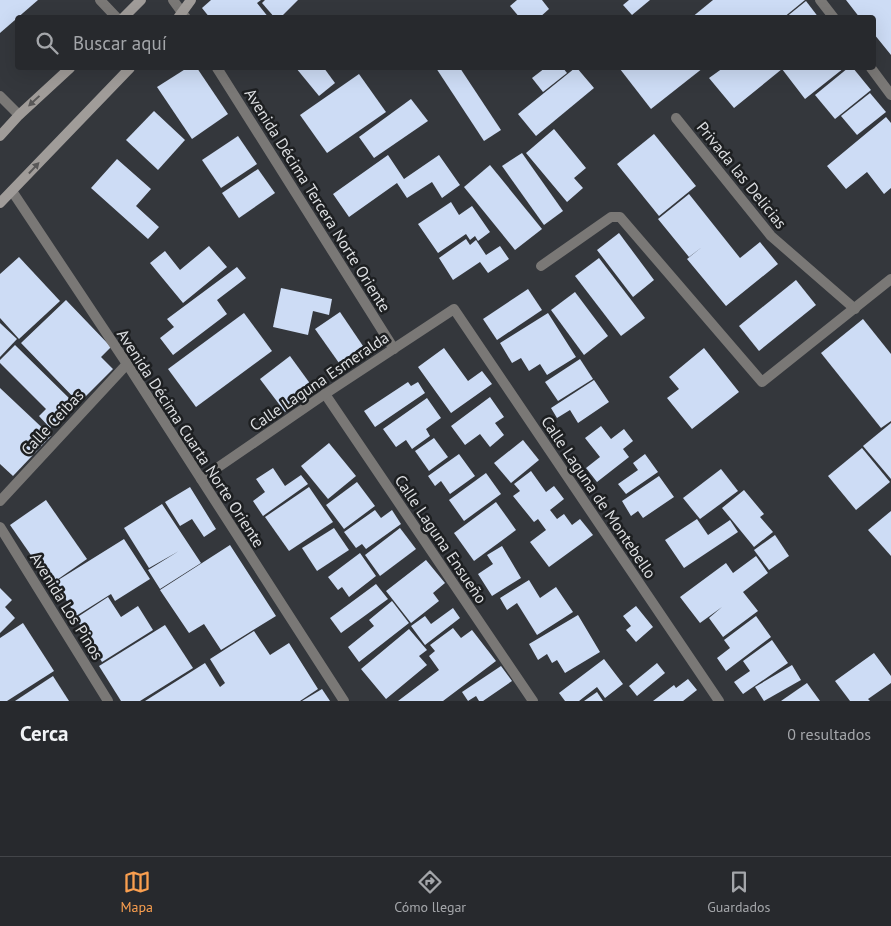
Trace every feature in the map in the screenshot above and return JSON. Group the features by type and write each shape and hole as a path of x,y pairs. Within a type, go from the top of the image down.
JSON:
{"main road":[{"path":"126,15 141,0"},
{"path":"183,15 191,0"},
{"path":"0,136 19,115 68,70"},
{"path":"0,204 128,70"}],"street":[{"path":"100,0 114,15"},
{"path":"173,0 181,15"},
{"path":"820,0 832,15"},
{"name":"Avenida Décima Tercera Norte Oriente","path":"218,70 394,349"},
{"path":"872,70 891,95"},
{"path":"0,96 19,115"},
{"name":"Privada las Delicias","path":"676,118 771,236 855,309"},
{"name":"Avenida Décima Cuarta Norte Oriente","path":"12,192 127,364 344,701"},
{"path":"541,266 611,217 620,216 762,382 891,279"},
{"name":"Calle Laguna Esmeralda","path":"201,480 325,394 454,309"},
{"name":"Calle Laguna de Montebello","path":"454,309 719,701"},
{"name":"Calle Ceibas","path":"0,501 127,364"},
{"name":"Calle Laguna Ensueño","path":"325,394 533,701"},
{"name":"Avenida Los Pinos","path":"0,528 108,701"}],"building":[{"path":"0,0 38,0 21,15 15,15 15,20 0,33"},
{"path":"211,0 261,0 257,3 267,15 208,15 202,8"},
{"path":"265,0 298,0 283,15 272,15 262,3"},
{"path":"517,0 542,0 549,9 542,15 518,15 510,6"},
{"path":"629,0 650,0 632,15 623,5"},
{"path":"713,0 805,0 787,15 695,15"},
{"path":"846,0 891,0 891,55 876,36 876,15 858,15"},
{"path":"806,1 817,15 789,15"},
{"path":"184,70 198,70 228,114 192,139 157,87"},
{"path":"298,70 325,70 335,83 319,96"},
{"path":"437,70 461,70 501,130 484,141"},
{"path":"542,70 565,70 567,73 543,92 532,78"},
{"path":"573,70 579,70 594,88 536,136 518,114"},
{"path":"621,70 700,70 651,109"},
{"path":"720,70 781,70 734,108 709,78"},
{"path":"783,70 841,70 805,99"},
{"path":"846,70 855,70 871,90 835,119 815,95"},
{"path":"359,74 386,112 327,153 300,115"},
{"path":"870,93 886,112 857,135 841,116"},
{"path":"411,99 428,121 374,158 359,137"},
{"path":"154,111 185,140 158,170 126,140"},
{"path":"886,117 891,123 891,188 884,194 867,172 846,189 827,166"},
{"path":"554,129 586,168 574,178 583,188 567,202 526,153"},
{"path":"654,134 696,186 659,216 617,164"},
{"path":"238,136 257,164 221,188 202,160"},
{"path":"522,153 563,211 544,225 502,166"},
{"path":"388,155 404,179 439,155 460,185 442,198 432,182 407,198 397,183 349,217 333,194"},
{"path":"117,159 151,189 136,206 159,227 148,239 91,188"},
{"path":"490,165 542,229 515,250 464,187"},
{"path":"258,169 275,193 239,218 222,193"},
{"path":"689,194 740,258 760,242 778,264 726,306 687,259 702,247 689,257 658,219"},
{"path":"451,202 459,215 472,206 490,232 478,241 475,236 470,240 466,234 438,253 418,224"},
{"path":"619,233 654,280 633,297 597,250"},
{"path":"466,239 470,245 476,240 486,255 500,246 509,259 488,273 480,262 453,280 439,258"},
{"path":"209,246 227,267 183,303 150,263 165,251 180,270"},
{"path":"19,257 60,301 19,339 0,318 0,274"},
{"path":"599,258 645,318 621,336 575,276"},
{"path":"237,267 246,278 217,300 227,314 173,355 160,338 174,327 167,319"},
{"path":"796,280 816,305 759,351 739,326"},
{"path":"281,288 332,299 329,315 313,311 308,335 273,327"},
{"path":"528,289 542,310 497,340 483,319"},
{"path":"575,292 608,336 584,355 551,310"},
{"path":"66,300 111,347 101,357 113,369 79,403 21,343"},
{"path":"340,312 363,346 339,363 315,329"},
{"path":"244,313 272,351 196,407 168,369"},
{"path":"548,313 576,357 547,375 540,364 529,371 521,358 512,363 500,343"},
{"path":"863,319 891,354 891,421 881,428 821,353"},
{"path":"0,323 17,339 0,357"},
{"path":"15,345 74,403 50,428 39,416 46,409 0,363 0,360"},
{"path":"444,348 468,381 482,371 492,384 451,413 418,367"},
{"path":"704,348 739,392 692,429 667,398 679,389 669,377"},
{"path":"290,356 314,389 285,412 260,379"},
{"path":"580,359 593,379 558,401 545,382"},
{"path":"594,380 609,402 578,423 570,410 557,418 551,408"},
{"path":"408,382 411,386 418,382 425,393 375,427 364,411"},
{"path":"0,388 51,436 13,476 0,464"},
{"path":"490,397 504,417 495,423 504,435 490,447 480,434 465,445 451,426"},
{"path":"427,398 441,418 426,429 430,436 412,449 406,440 396,447 383,429"},
{"path":"891,423 891,479 863,446"},
{"path":"601,426 611,439 624,429 633,441 623,449 629,457 597,482 586,468 600,457 585,438"},
{"path":"434,438 448,457 429,471 415,451"},
{"path":"523,440 539,460 511,483 494,463"},
{"path":"329,443 356,476 328,499 301,466"},
{"path":"862,448 890,482 856,510 828,476"},
{"path":"459,454 475,476 450,494 441,481 435,486 428,476"},
{"path":"645,454 658,472 626,494 618,484 638,470 633,463"},
{"path":"273,468 285,486 301,475 308,484 263,516 253,501 265,492 256,479"},
{"path":"721,469 738,491 700,519 683,498"},
{"path":"531,471 546,492 554,486 564,499 550,510 557,519 564,514 572,525 580,519 593,535 549,567 530,542 546,530 538,519 534,522 513,496 520,491 514,484"},
{"path":"486,473 501,494 464,521 449,500"},
{"path":"659,476 674,497 643,518 638,511 631,516 622,501"},
{"path":"357,482 375,506 344,529 326,505"},
{"path":"190,487 216,529 204,537 192,519 180,526 165,502"},
{"path":"309,487 333,522 289,551 265,517"},
{"path":"744,490 764,514 760,517 773,532 754,547 722,508"},
{"path":"46,500 87,559 51,584 10,525"},
{"path":"496,502 516,530 474,561 454,533"},
{"path":"162,504 201,563 160,589 148,570 179,551 149,568 124,528"},
{"path":"375,510 381,518 392,510 401,524 366,549 362,544 356,548 344,532"},
{"path":"891,511 891,556 868,530"},
{"path":"697,519 708,535 730,520 738,532 684,568 665,540"},
{"path":"334,528 349,550 317,571 302,548"},
{"path":"400,528 416,549 380,576 365,555"},
{"path":"775,535 789,556 769,570 754,550"},
{"path":"124,539 150,579 115,601 111,594 76,616 55,582"},
{"path":"230,545 276,616 221,650 204,624 189,633 160,590"},
{"path":"502,546 521,578 492,596 478,574 493,564 487,555"},
{"path":"360,553 376,576 349,597 342,587 338,590 328,577"},
{"path":"756,556 768,573 743,592 758,611 723,637 709,618 722,607 700,623 680,597 726,563 733,573"},
{"path":"426,560 445,583 433,593 439,601 411,623 386,591"},
{"path":"529,580 540,598 556,587 573,612 537,635 517,603 507,610 500,598"},
{"path":"376,584 388,599 341,633 330,618"},
{"path":"0,588 12,600 5,607 15,618 0,633"},
{"path":"108,597 121,617 138,606 153,630 102,662 76,618"},
{"path":"392,601 409,623 359,662 348,647 374,626 369,620"},
{"path":"636,606 653,627 636,642 626,630 631,626 623,616"},
{"path":"453,608 460,618 425,645 411,626 425,616 431,624"},
{"path":"578,615 600,652 565,673 557,660 552,663 547,654 538,660 529,644"},
{"path":"756,616 771,637 726,671 717,658 730,648 724,640"},
{"path":"23,623 54,671 7,701 0,701 0,638"},
{"path":"165,625 193,668 140,701 121,701 99,666"},
{"path":"453,628 461,638 472,630 496,661 443,701 398,701 439,670 429,656 435,651 430,645"},
{"path":"409,629 427,650 419,656 427,665 386,699 361,669"},
{"path":"254,631 270,655 289,643 318,689 300,701 145,701 205,663 220,687 225,683 210,659"},
{"path":"772,640 788,663 743,694 734,682 750,671 743,661"},
{"path":"874,653 891,676 891,683 868,699 870,701 850,701 835,681"},
{"path":"604,659 623,684 605,698 597,687 579,701 565,701 559,693"},
{"path":"657,663 665,673 637,696 629,686"},
{"path":"792,665 801,680 764,701 755,687"},
{"path":"501,666 512,681 483,701 479,701 476,696 468,701 462,692"},
{"path":"53,676 69,701 15,701"},
{"path":"688,679 697,690 683,701 653,701 674,685 676,688"},
{"path":"807,683 820,701 781,701"},
{"path":"322,689 330,701 302,701"},
{"path":"597,692 603,701 584,701"}]}
